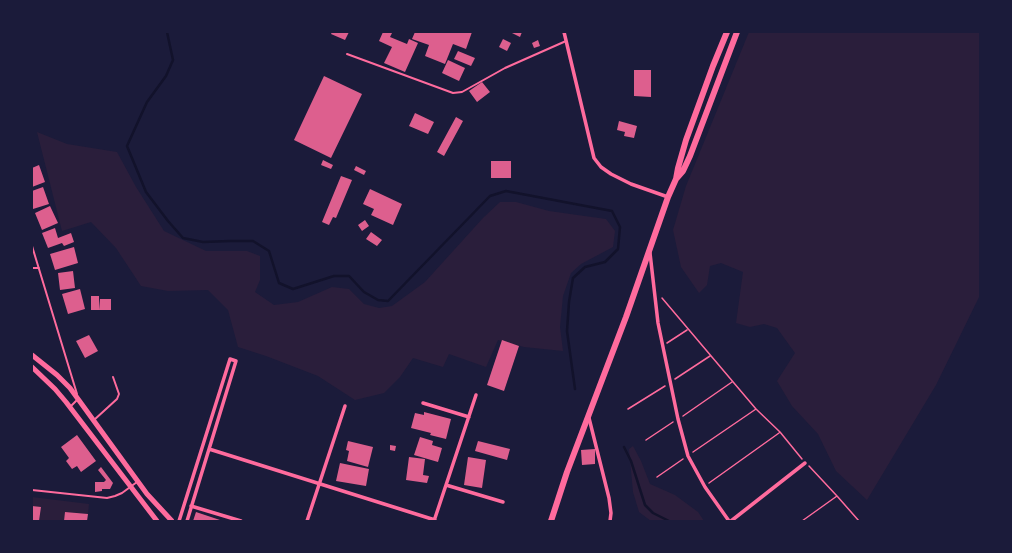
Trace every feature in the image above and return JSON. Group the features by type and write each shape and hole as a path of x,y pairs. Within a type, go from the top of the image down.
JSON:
{"main road":[{"path":"550,520 588,415 626,317 668,197 676,179 686,140 727,32"},
{"path":"676,179 684,171 737,32"},
{"path":"32,355 57,375 78,399 144,490 172,521"},
{"path":"32,367 55,389 70,407 157,521"},
{"path":"136,494 144,490"}],"street":[{"path":"564,32 594,158 601,167 611,174 631,184 668,197"},
{"path":"649,250 655,307 678,419 688,456 705,487 730,521 805,463"},
{"path":"179,521 230,359 236,361 186,521"},
{"path":"209,449 434,521 476,395"},
{"path":"423,403 469,417"},
{"path":"307,521 345,406"},
{"path":"588,415 609,498 612,513 610,521"},
{"path":"446,485 503,502"},
{"path":"191,506 241,521"}],"lane":[{"path":"347,54 453,93 462,92 505,68 566,41"},
{"path":"32,246 78,399 70,407"},
{"path":"32,268 39,268"},
{"path":"94,420 117,399 118,394 112,378"},
{"path":"32,490 107,498 115,496 138,481"}],"path":[{"path":"661,297 756,409 780,432 805,463 837,496 858,521"},
{"path":"662,346 688,329"},
{"path":"646,440 732,381"},
{"path":"657,477 756,409"},
{"path":"705,487 780,432"},
{"path":"802,521 837,496"}],"shaded area":[{"path":"749,32 980,32 980,295 936,385 867,500 836,471 818,434 792,406 777,381 795,353 777,328 764,324 750,327 736,323 743,272 721,263 710,266 707,285 699,293 681,267 673,230 686,186"},
{"path":"37,132 67,144 117,152 136,187 164,231 206,251 247,251 260,256 260,280 255,292 274,305 298,302 332,287 349,289 364,304 379,308 392,306 425,282 483,218 500,202 516,202 549,211 606,219 615,231 613,247 581,264 571,273 563,296 560,327 563,351 524,347 498,340 486,367 449,354 443,367 413,358 400,377 384,393 355,400 318,376 238,347 228,310 208,290 168,291 141,286 116,248 91,222 62,231"},
{"path":"633,446 650,484 675,495 698,512 704,521 651,521 639,512 633,492 629,449"},
{"path":"32,497 89,504 88,514 66,512 64,521 39,521 41,508 32,506"}],"building":[{"path":"332,32 349,32 345,40 331,34"},
{"path":"383,32 392,33 390,37 407,44 409,39 418,43 405,72 384,63 392,47 379,41"},
{"path":"415,32 472,32 466,49 453,44 445,64 425,56 429,45 412,39"},
{"path":"510,32 522,32 520,37"},
{"path":"503,39 511,43 507,51 499,47"},
{"path":"538,40 540,46 534,48 532,43"},
{"path":"458,51 475,58 471,66 454,59"},
{"path":"448,60 465,68 459,81 442,73"},
{"path":"634,70 651,70 651,97 634,96"},
{"path":"324,76 362,94 331,158 294,140"},
{"path":"482,82 490,92 477,102 469,91"},
{"path":"415,113 434,122 428,134 409,126"},
{"path":"456,117 463,121 444,156 437,152"},
{"path":"619,121 637,126 634,138 624,136 625,132 617,130"},
{"path":"323,160 333,165 331,169 321,165"},
{"path":"491,161 511,161 511,178 491,178"},
{"path":"39,165 45,182 32,187 32,168"},
{"path":"356,166 366,171 364,175 354,170"},
{"path":"341,176 352,180 336,218 333,217 329,225 322,222"},
{"path":"43,187 49,204 33,209 32,191"},
{"path":"370,189 402,204 393,225 371,215 374,209 363,204"},
{"path":"50,206 58,223 42,230 35,213"},
{"path":"365,220 369,226 362,231 358,225"},
{"path":"55,228 58,238 71,233 74,242 64,246 62,243 48,248 42,233"},
{"path":"371,232 382,240 377,246 366,239"},
{"path":"74,247 78,263 55,270 50,254"},
{"path":"73,271 75,288 60,290 58,273"},
{"path":"80,289 85,309 68,314 62,294"},
{"path":"91,296 99,296 99,310 91,310"},
{"path":"100,299 111,299 111,310 99,310"},
{"path":"89,335 98,351 85,358 76,341"},
{"path":"502,340 519,346 504,391 487,385"},
{"path":"424,412 451,419 446,439 430,435 431,433 411,428 415,413 424,415"},
{"path":"77,435 96,461 81,472 77,466 72,469 66,461 69,458 61,447"},
{"path":"420,437 433,441 432,445 442,448 438,462 414,455"},
{"path":"348,441 373,447 368,467 347,461 349,451 346,450"},
{"path":"478,441 510,449 507,460 475,451"},
{"path":"390,445 396,446 395,451 390,450"},
{"path":"595,449 595,464 582,465 581,450"},
{"path":"409,457 425,459 423,475 429,476 427,483 406,480"},
{"path":"468,457 486,460 482,488 464,485"},
{"path":"340,463 369,469 366,486 336,481"},
{"path":"101,467 113,483 110,489 102,489 102,491 95,492 95,482 104,482 106,480 98,470"},
{"path":"32,506 41,507 39,521 32,521"},
{"path":"65,512 88,514 87,521 64,521"},
{"path":"196,512 223,521 193,521"}],"waterway":[{"path":"167,32 173,60 166,76 147,102 127,146 146,192 183,238 203,242 253,241 269,251 279,283 293,289 334,276 349,276 364,292 378,300 388,301 490,196 506,191 612,211 620,227 618,249 605,262 585,267 573,278 569,302 567,331 575,389"},
{"path":"624,447 631,461 645,505 653,513 669,521"}]}
